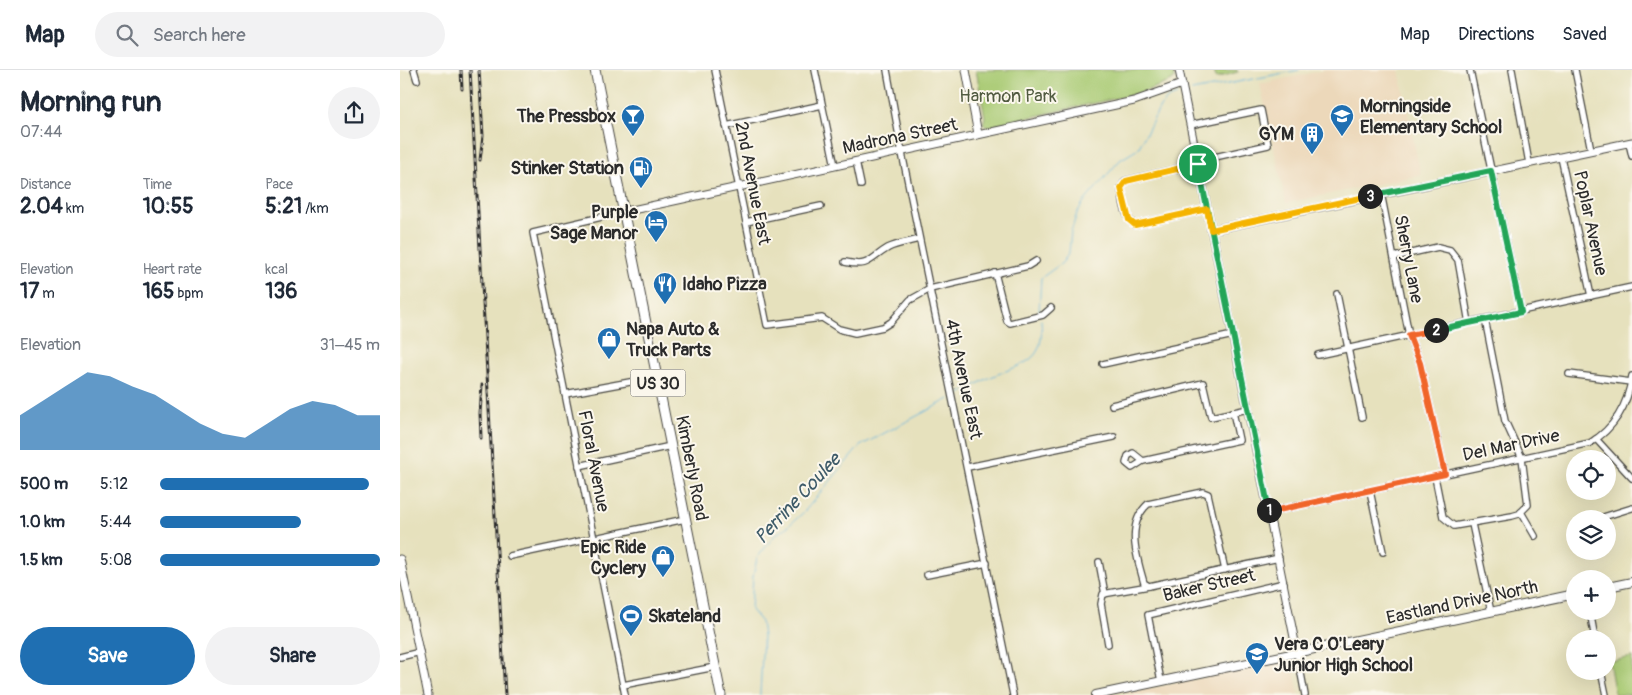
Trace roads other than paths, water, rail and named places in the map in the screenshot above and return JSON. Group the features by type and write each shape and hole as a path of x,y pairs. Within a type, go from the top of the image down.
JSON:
{"main road":[{"name":"Kimberly Road","path":"595,70 721,695"},
{"path":"1616,585 1632,582"},
{"name":"Eastland Drive North","path":"1096,695 1566,596"}],"street":[{"path":"414,70 416,80"},
{"name":"2nd Avenue East","path":"715,70 767,325 822,318 839,329 855,333 883,327 892,322 910,300 930,289"},
{"path":"815,70 835,166"},
{"name":"4th Avenue East","path":"887,70 1013,695"},
{"path":"966,70 978,134"},
{"path":"1179,70 1305,695"},
{"path":"1470,70 1521,312"},
{"path":"1512,70 1529,163"},
{"path":"1575,70 1591,150"},
{"name":"Madrona Street","path":"624,212 1134,101 1182,84"},
{"path":"726,126 822,105"},
{"path":"1190,125 1261,110 1266,127 1268,145 1126,181 1121,188 1122,200 1129,220 1135,225 1207,209"},
{"path":"1211,230 1631,142 1632,156"},
{"name":"Poplar Avenue","path":"1561,157 1591,296"},
{"path":"856,161 861,185"},
{"name":"Sherry Lane","path":"1380,194 1409,335 1420,363 1445,474"},
{"path":"746,222 821,206"},
{"name":"Floral Avenue","path":"624,212 533,233 625,695"},
{"path":"845,262 859,265 866,264 889,248 920,238"},
{"path":"1394,257 1438,248 1450,250 1458,260 1470,322"},
{"path":"930,289 1028,266 1036,261"},
{"path":"995,273 1006,321 1010,323 1043,315 1051,308"},
{"path":"1318,355 1632,287"},
{"path":"1338,294 1362,417"},
{"path":"1435,477 1443,516 1454,526 1472,524 1521,512 1528,506 1529,497 1522,458 1505,421 1485,319"},
{"path":"1104,364 1233,335"},
{"path":"1569,374 1632,379"},
{"path":"565,394 657,377"},
{"name":"Del Mar Drive","path":"1269,512 1572,448 1596,439 1621,412 1630,391 1632,379"},
{"path":"1112,405 1203,383 1211,417 1248,409"},
{"path":"1143,461 1239,440 1234,412"},
{"path":"968,467 1114,437"},
{"path":"1596,439 1632,478"},
{"path":"579,466 671,446"},
{"path":"1370,491 1383,552"},
{"path":"1149,586 1144,582 1134,533 1143,508 1148,504 1203,492 1208,494 1225,570"},
{"path":"1616,513 1632,508"},
{"path":"1521,512 1535,536"},
{"path":"510,556 685,519"},
{"path":"1472,524 1491,612"},
{"path":"400,558 428,695"},
{"path":"1105,594 1278,558"},
{"path":"1099,562 1105,594 1101,604 1108,644"},
{"path":"927,575 987,563"},
{"name":"Baker Street","path":"1161,681 1148,615 1284,584"},
{"path":"400,656 420,652"},
{"path":"623,685 715,667"},
{"path":"1603,680 1606,695"}],"waterway":[{"name":"Perrine Coulee","path":"1192,91 1299,70"},
{"name":"Perrine Coulee","path":"1039,312 1041,278 1062,263 1069,253 1071,232 1077,213 1083,203 1120,160 1138,149 1160,107 1168,98 1177,95"},
{"name":"Perrine Coulee","path":"960,394 988,378 1018,366 1033,357 1040,343 1042,333 1041,320"},
{"name":"Perrine Coulee","path":"760,695 763,636 761,622 751,610 753,577 757,558 775,535 804,512 860,446 949,399"}],"railway":[{"path":"461,70 462,89"},
{"path":"470,70 505,695"},
{"path":"479,70 483,136 480,160"},
{"path":"481,438 482,385"}],"place":[{"name":"The Pressbox","path":"633,137"},
{"name":"Morningside Elementary School","path":"1342,137"},
{"name":"GYM","path":"1312,155"},
{"name":"Stinker Station","path":"641,189"},
{"name":"Purple Sage Manor","path":"656,243"},
{"name":"Idaho Pizza","path":"665,305"},
{"name":"Napa Auto & Truck Parts","path":"609,360"},
{"name":"Epic Ride Cyclery","path":"663,578"},
{"name":"Skateland","path":"631,637"},
{"name":"Vera C O'Leary Junior High School","path":"1257,675"}],"park label":[{"name":"Harmon Park","path":"1008,96"}]}
